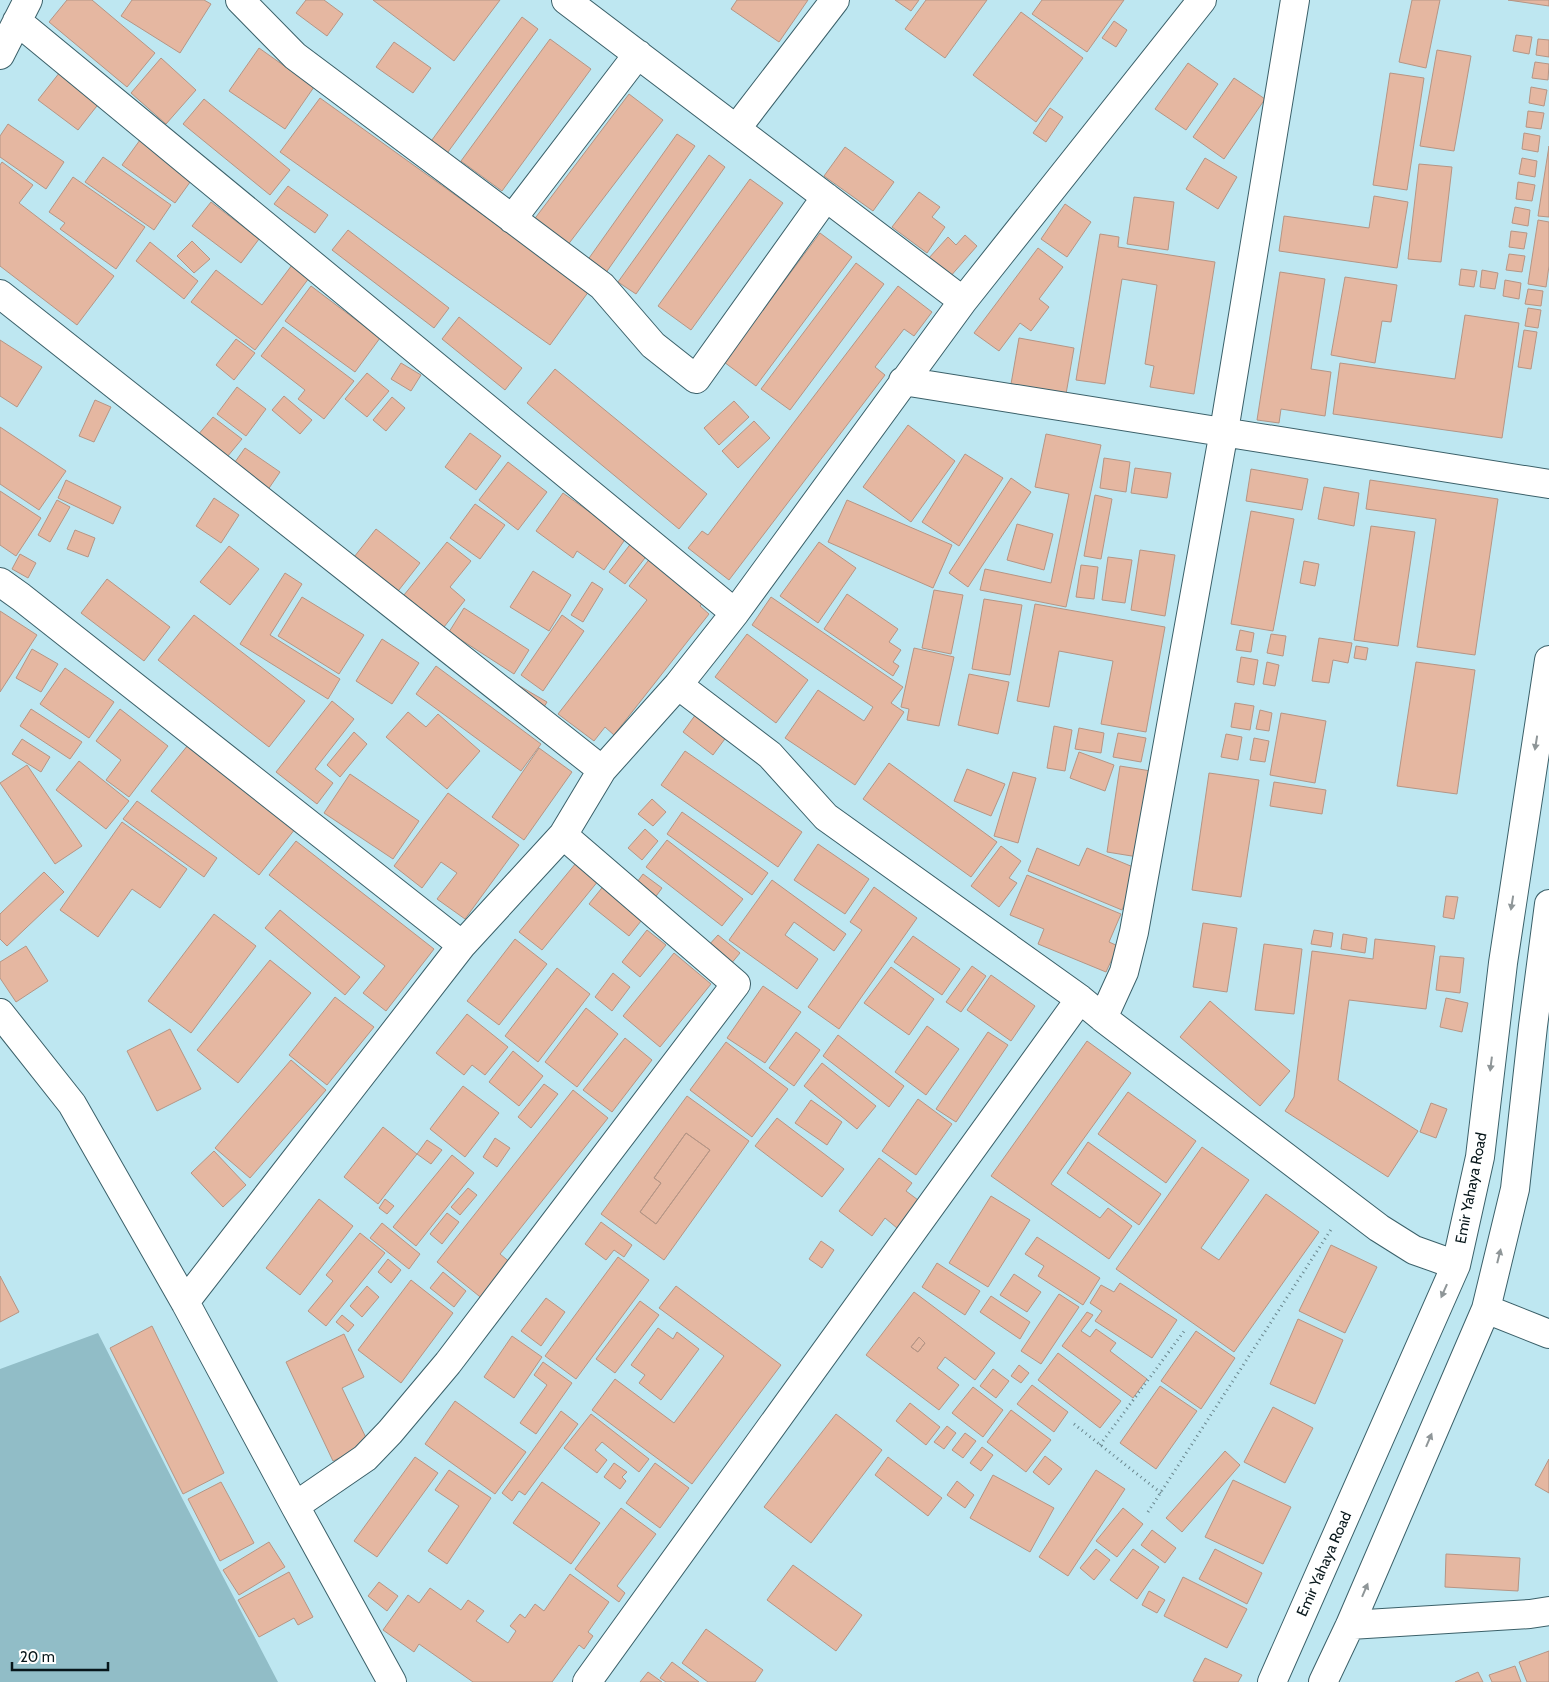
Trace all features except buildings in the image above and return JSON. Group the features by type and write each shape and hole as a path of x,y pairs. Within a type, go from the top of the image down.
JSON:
{"street":[{"path":"240,0 295,56 602,286 654,345 696,378 826,197"},
{"path":"566,0 963,301"},
{"path":"736,128 835,0"},
{"path":"185,1302 462,946 563,835 602,770 678,685 736,613 963,301 1202,0"},
{"path":"1103,1018 1124,972 1134,932 1224,431 1295,0"},
{"path":"0,55 23,10 736,613"},
{"path":"512,219 638,54"},
{"path":"0,294 602,770"},
{"path":"903,381 1549,484"},
{"path":"0,582 52,621 462,946"},
{"name":"Emir Yahaya Road","path":"1272,1682 1456,1265 1480,1157 1503,963 1549,660"},
{"path":"678,685 770,755 826,817 1080,999 1379,1228 1414,1250 1456,1265"},
{"path":"295,1506 366,1458 390,1432 448,1363 736,984 563,835"},
{"path":"1324,1682 1486,1309 1515,1189 1539,1068 1549,904"},
{"path":"587,1682 1080,999"},
{"path":"0,1013 72,1104 185,1302 392,1682"},
{"path":"1486,1309 1549,1334"},
{"path":"1350,1625 1530,1614 1549,1611"}],"path":[{"path":"1148,1512 1348,1205"},
{"path":"1100,1445 1184,1330"},
{"path":"1074,1424 1161,1492"}],"shaded area":[{"path":"98,1333 278,1682 0,1682 0,1369"}]}
